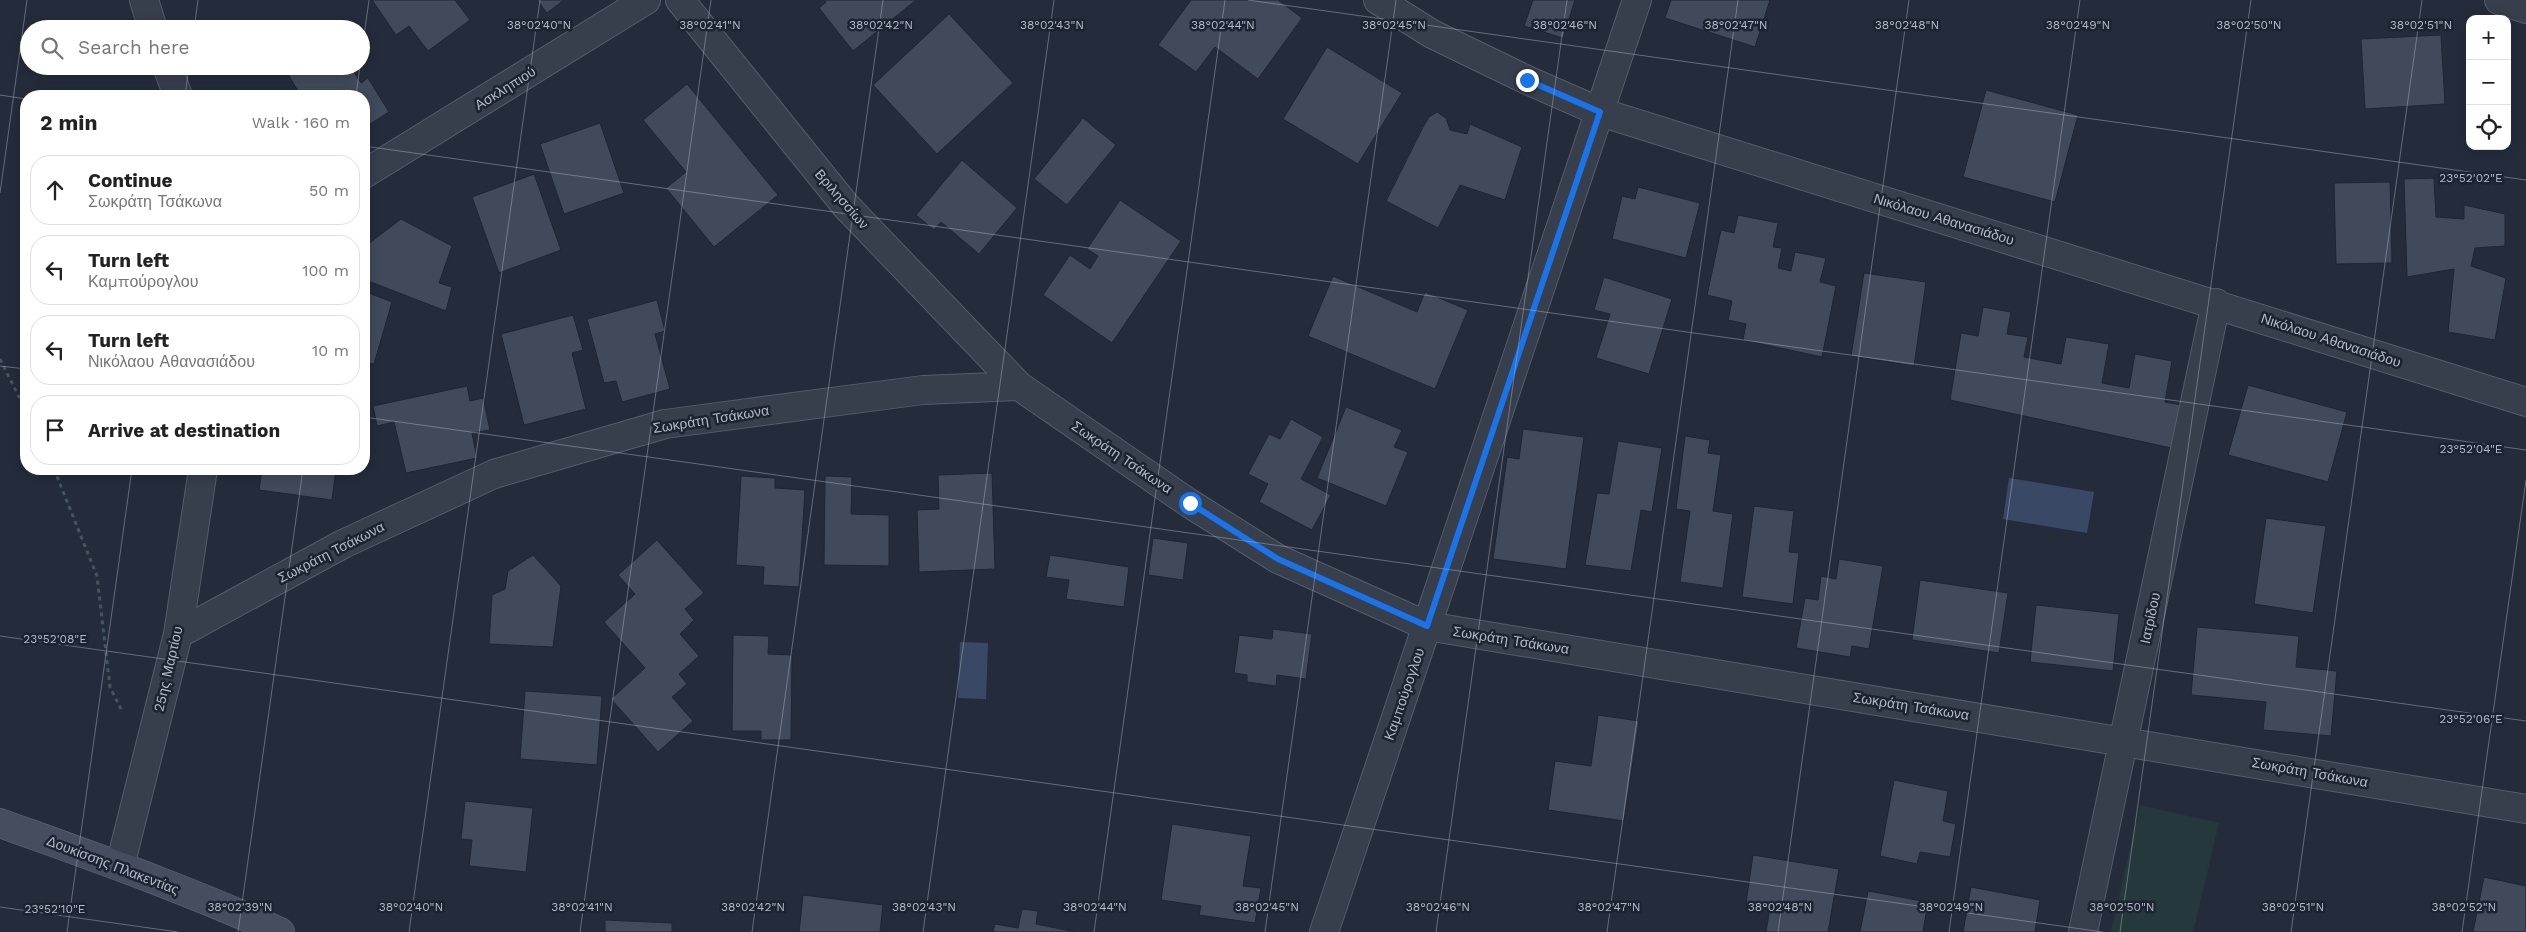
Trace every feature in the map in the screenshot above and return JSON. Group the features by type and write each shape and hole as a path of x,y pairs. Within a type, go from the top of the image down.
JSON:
{"main road":[{"name":"Δουκίσσης Πλακεντίας","path":"0,823 120,866 234,911 280,932"}],"street":[{"path":"144,0 150,20"},
{"name":"Ασκληπιού","path":"370,170 646,0"},
{"name":"Βριλησσίων","path":"680,0 846,206 1019,386"},
{"name":"Νικόλαου Αθανασιάδου","path":"1378,0 1432,34 1527,80 1600,112 2526,402"},
{"name":"Καμπούρογλου","path":"1324,932 1638,0"},
{"path":"2499,0 2526,9"},
{"path":"170,75 176,90"},
{"name":"Ιατρίδου","path":"2083,932 2216,304"},
{"name":"Σωκράτη Τσάκωνα","path":"178,634 343,544 494,474 513,468 665,424 923,390 1019,386 1190,503 1278,559 1427,626 2124,740 2526,809"},
{"name":"25ης Μαρτίου","path":"120,866 178,634 203,475"}],"path":[{"path":"0,360 20,399"},
{"path":"56,475 97,576 110,687 146,760"}],"green space":[{"path":"2140,805 2219,823 2193,932 2111,932"}],"water":[{"path":"2009,478 2094,492 2087,533 2003,519"},
{"path":"960,642 988,643 986,699 958,698"}],"building":[{"path":"372,0 455,0 470,20 428,51 409,26 396,35"},
{"path":"537,0 564,0 547,13"},
{"path":"824,0 916,0 853,51 819,8 826,2"},
{"path":"1191,0 1278,0 1302,18 1258,79 1215,47 1196,72 1158,45"},
{"path":"1533,0 1575,0 1563,38 1524,26"},
{"path":"1671,0 1770,0 1755,47 1665,18"},
{"path":"949,14 1013,83 937,154 873,85"},
{"path":"2441,35 2445,104 2365,109 2361,39"},
{"path":"1327,47 1402,93 1358,164 1283,119"},
{"path":"288,75 356,75 361,83 368,78 389,112 370,124 370,90 297,90"},
{"path":"687,84 778,195 714,247 666,188 686,172 643,120"},
{"path":"1986,90 2078,115 2055,202 1963,177"},
{"path":"1437,112 1446,118 1450,130 1467,134 1470,124 1522,147 1505,200 1460,185 1438,228 1386,201 1423,127 1429,117"},
{"path":"1083,118 1116,145 1067,205 1034,179"},
{"path":"600,123 624,193 564,214 540,144"},
{"path":"962,160 1017,208 979,254 941,222 934,230 916,215"},
{"path":"534,174 561,250 499,273 472,197"},
{"path":"2434,178 2436,217 2464,219 2464,205 2505,214 2505,246 2475,248 2471,266 2506,278 2495,340 2448,332 2454,269 2407,277 2404,179"},
{"path":"2390,182 2392,263 2336,264 2334,183"},
{"path":"1638,187 1700,203 1686,258 1612,239 1622,196 1635,199"},
{"path":"1120,200 1181,241 1112,343 1043,295 1070,255 1090,269 1098,256 1087,249"},
{"path":"1738,215 1778,223 1773,247 1782,248 1778,268 1791,271 1795,252 1826,258 1820,282 1836,286 1822,357 1743,340 1746,324 1728,320 1732,301 1707,295 1721,230 1734,233"},
{"path":"401,219 452,246 439,283 452,287 446,311 370,282 370,242"},
{"path":"1864,273 1926,282 1914,366 1851,356"},
{"path":"1333,276 1417,312 1425,292 1468,310 1435,389 1308,336"},
{"path":"1604,277 1672,299 1649,374 1596,358 1610,314 1594,310"},
{"path":"370,293 392,302 374,364 370,363"},
{"path":"657,300 665,331 655,334 670,389 622,402 616,381 604,383 587,319"},
{"path":"1983,307 2011,312 2007,334 2028,337 2024,357 2061,364 2066,337 2109,344 2102,383 2129,388 2135,354 2172,361 2165,402 2182,405 2176,449 1950,400 1961,333 1978,336"},
{"path":"573,315 583,350 572,353 586,409 524,425 501,334"},
{"path":"2248,385 2347,412 2328,482 2228,455"},
{"path":"467,386 470,401 483,398 490,430 472,433 477,458 406,473 394,422 377,426 373,406"},
{"path":"1346,407 1402,430 1394,447 1408,452 1386,506 1317,478"},
{"path":"1291,419 1323,437 1301,479 1331,495 1312,530 1259,502 1268,484 1248,474 1269,434 1280,439"},
{"path":"1523,429 1584,437 1566,569 1493,559 1507,457 1519,459"},
{"path":"1685,436 1710,440 1708,453 1721,455 1713,511 1733,514 1723,588 1680,582 1690,511 1676,509"},
{"path":"1618,441 1662,448 1652,512 1641,510 1631,571 1585,565 1597,493 1609,494"},
{"path":"992,473 995,569 919,572 917,510 939,509 938,475"},
{"path":"261,475 335,475 332,500 259,490"},
{"path":"741,476 775,478 775,488 805,490 799,587 763,585 764,567 736,565"},
{"path":"825,476 852,477 851,514 889,515 889,566 824,565"},
{"path":"1754,506 1794,511 1789,552 1799,553 1793,604 1742,597"},
{"path":"2266,518 2326,526 2313,613 2254,604"},
{"path":"1153,538 1188,543 1183,580 1148,575"},
{"path":"657,540 704,593 685,609 694,620 680,634 699,656 679,674 687,684 672,697 693,721 658,752 611,699 645,668 604,622 635,594 618,575"},
{"path":"533,555 561,586 553,647 489,644 492,595 505,589 508,571"},
{"path":"1050,555 1129,567 1124,607 1066,599 1069,580 1046,577"},
{"path":"1839,559 1883,566 1869,649 1852,646 1850,657 1796,648 1805,598 1818,600 1821,576 1836,579"},
{"path":"1920,580 2008,593 1999,653 1912,640"},
{"path":"2036,605 2119,614 2113,671 2030,662"},
{"path":"2197,627 2299,636 2296,667 2337,671 2331,736 2263,730 2266,702 2191,695"},
{"path":"1273,629 1312,634 1306,679 1277,675 1276,686 1247,682 1247,675 1234,673 1239,635 1272,639"},
{"path":"733,635 769,636 768,654 792,655 791,740 761,740 761,731 732,731"},
{"path":"525,691 602,696 597,765 520,759"},
{"path":"1598,715 1639,721 1624,821 1548,810 1555,761 1591,766"},
{"path":"1894,780 1948,791 1943,821 1956,824 1950,857 1920,852 1917,864 1880,856"},
{"path":"465,801 533,808 526,872 469,866 472,840 461,839"},
{"path":"1172,824 1251,836 1243,886 1261,888 1255,923 1199,915 1201,906 1161,900"},
{"path":"1753,855 1839,869 1828,932 1766,932 1770,907 1746,903"},
{"path":"2484,877 2526,886 2526,932 2473,932"},
{"path":"1971,887 2040,900 2035,932 1963,932"},
{"path":"1868,891 1928,902 1923,932 1860,932"},
{"path":"803,895 883,905 880,932 799,932"},
{"path":"1022,909 1038,911 1036,924 1076,932 993,932 995,924 1018,928"},
{"path":"605,920 672,923 672,932 605,932"}],"route":[{"path":"1190,503 1278,559 1427,626 1600,112 1527,80"}]}
